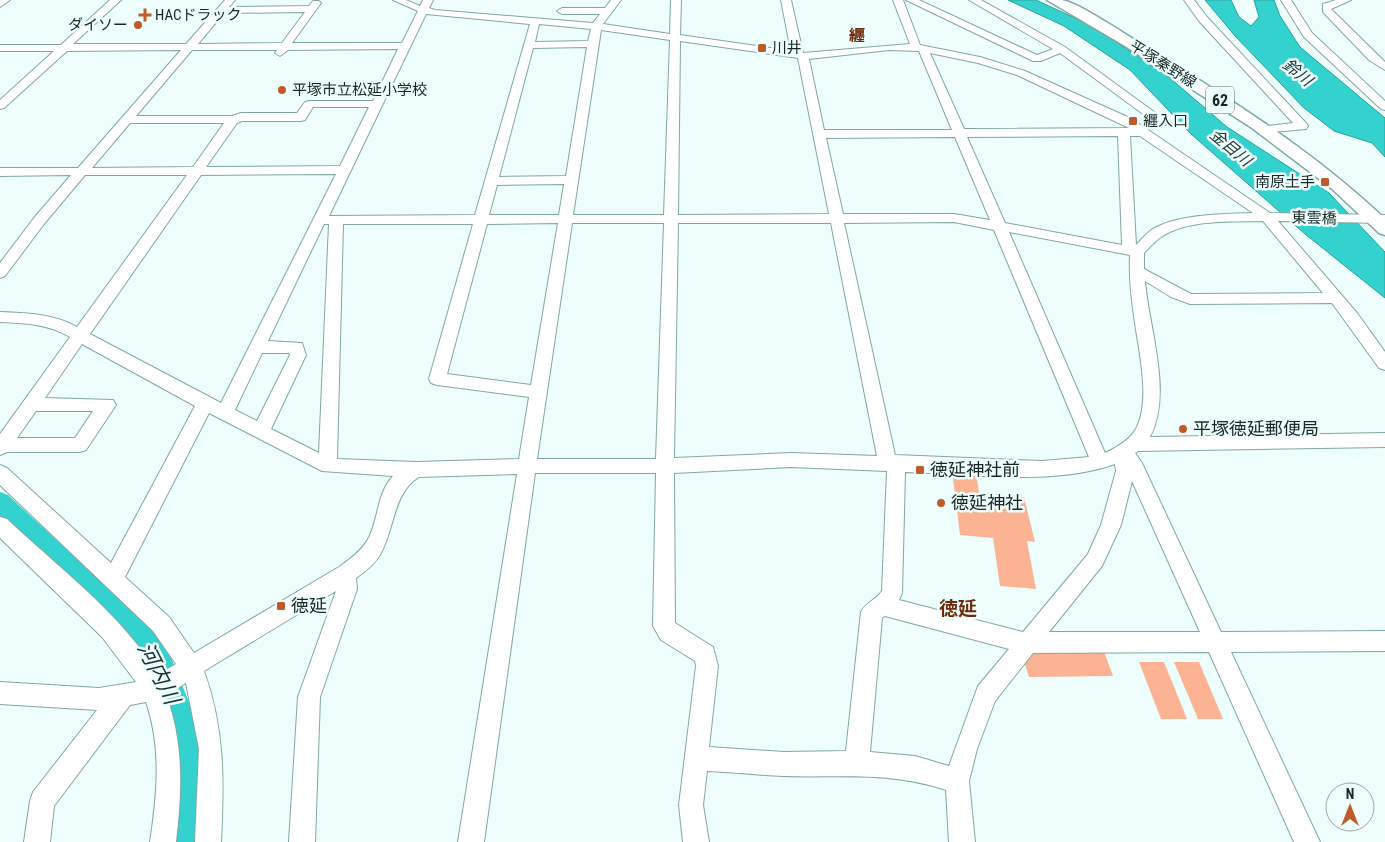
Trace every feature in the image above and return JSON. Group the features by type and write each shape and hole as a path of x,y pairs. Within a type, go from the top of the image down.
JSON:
{"main road":[{"name":"平塚秦野線","path":"1054,0 1066,4 1200,87 1264,130 1335,182 1376,222"}],"street":[{"path":"0,4 5,0"},
{"path":"0,106 116,0"},
{"path":"276,57 318,0"},
{"path":"398,0 535,22 596,26 800,56 889,47 920,48 980,60 1021,73 1128,128 1144,132 1269,217 1337,298 1385,364"},
{"path":"560,23 565,0"},
{"path":"676,0 665,466 664,626 668,633 705,655 707,666 691,805 696,842"},
{"path":"786,0 819,134 836,218 892,462 892,593 884,606 872,612 856,763"},
{"path":"898,0 960,133 1099,460"},
{"path":"911,0 1037,59 1061,49"},
{"path":"819,134 960,133 1128,128 1162,122 1061,49 974,0"},
{"path":"1189,0 1202,19 1302,126 1264,130"},
{"path":"1286,0 1308,35 1385,107"},
{"path":"1346,0 1326,6 1326,10 1373,58 1385,67"},
{"path":"0,273 39,221 226,5 311,9"},
{"path":"224,412 426,5"},
{"path":"562,11 611,5"},
{"path":"471,842 564,219 596,26 611,5"},
{"path":"535,22 437,379 538,392"},
{"path":"529,45 593,44"},
{"path":"0,48 406,46"},
{"path":"127,119 233,120 241,117 301,117 308,104 377,104"},
{"path":"1,447 233,120"},
{"path":"962,842 957,781 966,749 986,694 1025,643 1064,600 1095,560 1111,526 1129,448 1146,427 1151,409 1151,389 1133,251 1128,128"},
{"path":"0,172 344,170"},
{"path":"492,181 571,180"},
{"name":"東雲橋","path":"1133,251 1155,234 1184,222 1269,217 1376,222"},
{"path":"319,220 954,218 1133,251"},
{"path":"328,466 336,220"},
{"path":"1137,272 1149,276 1178,295 1190,299 1337,298"},
{"path":"0,317 46,321 61,325 146,372 328,466 416,470 528,466 665,466 791,460 892,462 1042,469 1079,466 1129,448 1385,440"},
{"path":"256,347 296,347 298,355 261,431"},
{"path":"113,579 206,402"},
{"path":"1,447 80,445 106,405 32,404"},
{"path":"1129,448 1133,463 1308,842"},
{"path":"0,693 99,699 122,697 156,688 346,574 366,558 375,546 394,488 405,475 416,470"},
{"path":"0,473 162,624 189,669 201,693 211,749 212,787 208,842"},
{"path":"0,525 115,636 156,688 169,770 163,842"},
{"path":"302,842 309,697 347,589 346,574"},
{"path":"884,606 1025,643 1385,641"},
{"path":"37,842 42,801 122,697"},
{"path":"695,758 784,764 856,763 915,768 957,781"}],"shaded area":[{"path":"952,471 976,473 979,492 1024,497 1035,542 1027,541 1036,589 1000,586 993,538 960,535"},
{"path":"1102,646 1113,676 1029,677 1023,658 1032,647"},
{"path":"1139,662 1164,662 1187,719 1161,719"},
{"path":"1174,662 1199,662 1223,719 1198,719"}],"water":[{"name":"金目川","path":"1008,0 1036,0 1092,26 1170,78 1227,127 1329,193 1385,252 1385,298 1305,234 1191,134 1130,70 1064,26"},
{"name":"鈴川","path":"1205,0 1231,0 1239,17 1251,26 1259,17 1254,0 1274,0 1280,16 1300,47 1385,118 1385,157 1372,143 1334,131 1304,108 1235,36"}],"waterway":[{"name":"河内川","path":"0,502 142,637 162,669 185,727 190,760 183,842"}],"place":[{"name":"HACドラック","path":"145,15"},
{"name":"ダイソー","path":"138,25"},
{"name":"川井","path":"762,48"},
{"name":"平塚市立松延小学校","path":"282,90"},
{"name":"纒入口","path":"1133,121"},
{"name":"南原土手","path":"1325,182"},
{"name":"平塚徳延郵便局","path":"1183,429"},
{"name":"徳延神社前","path":"920,470"},
{"name":"徳延神社","path":"941,503"},
{"name":"徳延","path":"281,606"}],"district":[{"name":"纒","path":"857,35"},
{"name":"徳延","path":"958,608"}]}
